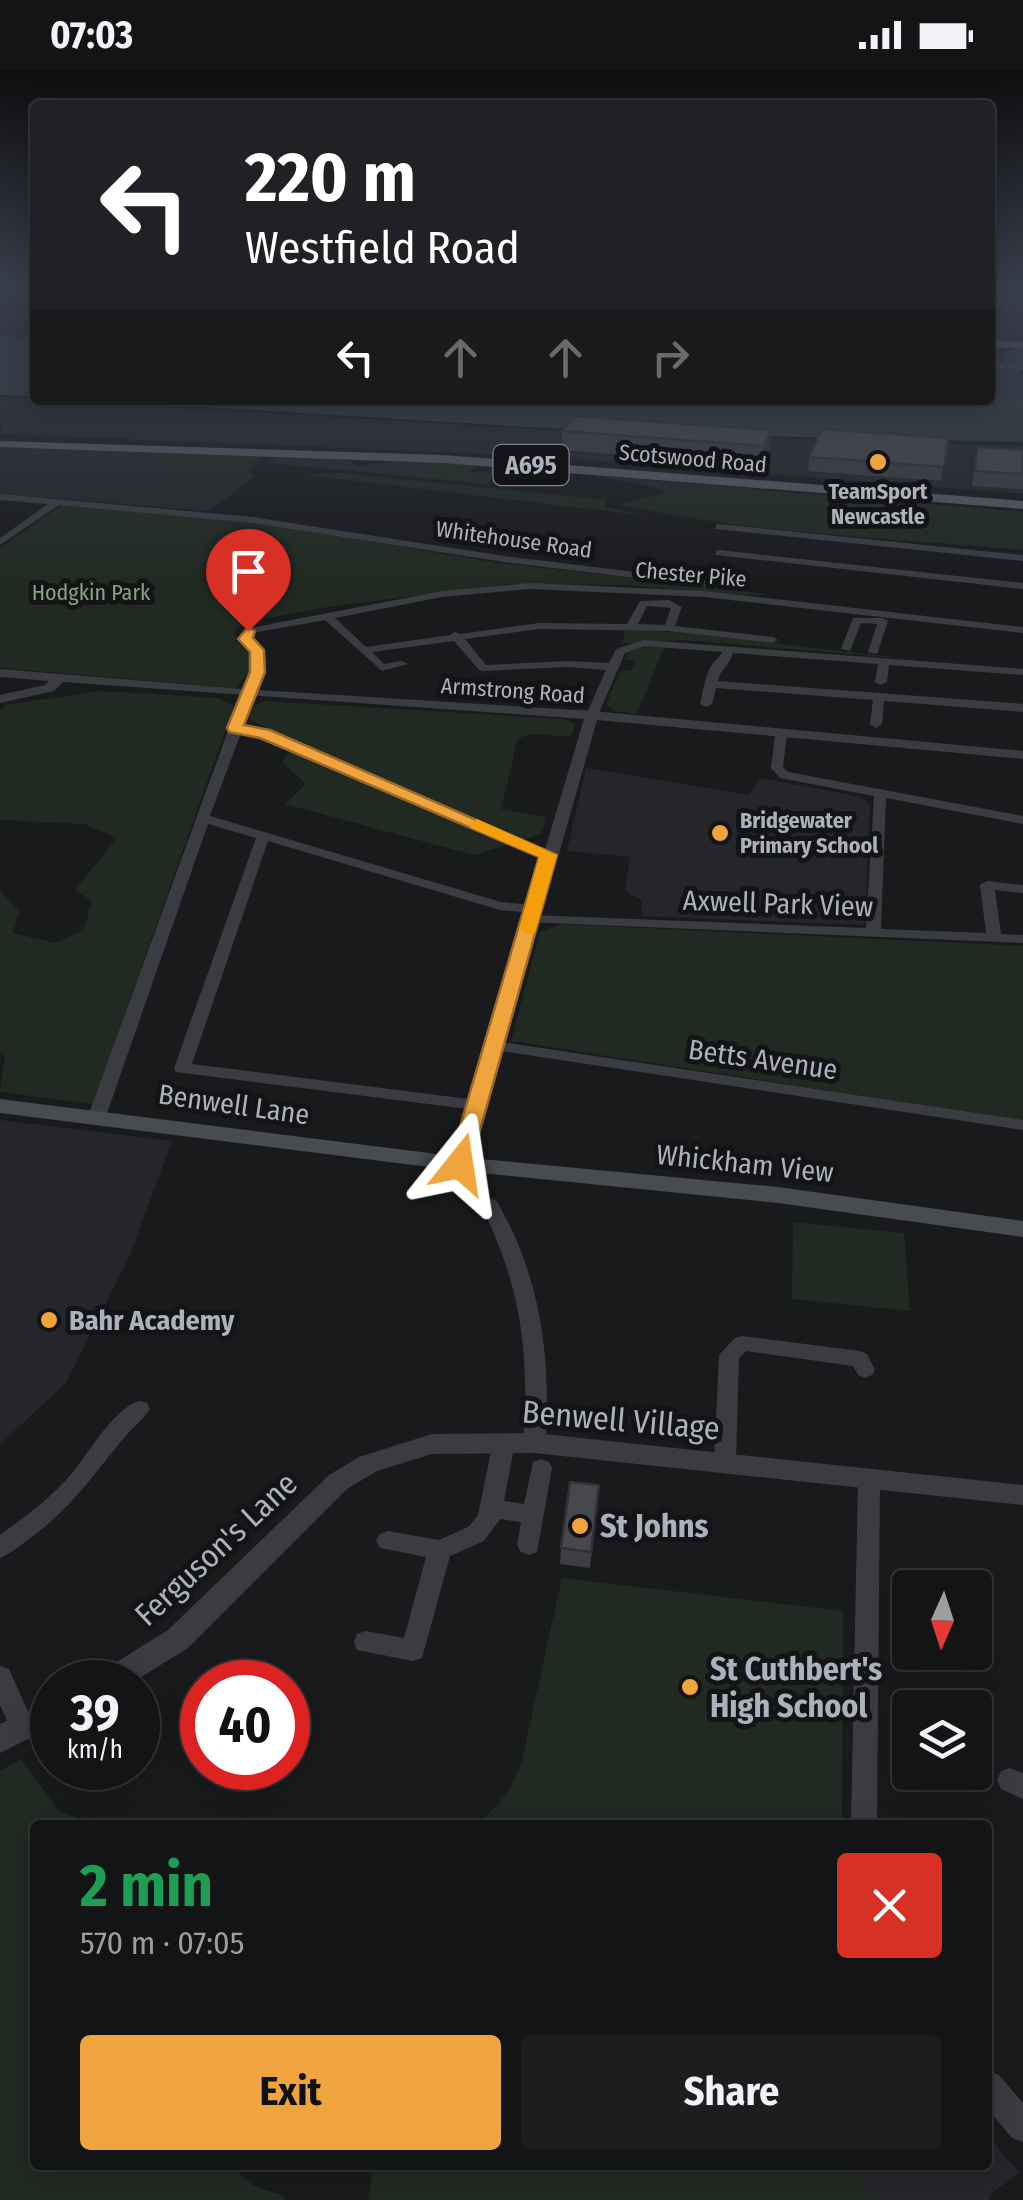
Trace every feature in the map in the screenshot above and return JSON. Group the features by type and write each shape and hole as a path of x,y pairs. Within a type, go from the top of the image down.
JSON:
{"main road":[{"name":"Scotswood Road","path":"0,441 429,458 1023,502"},
{"name":"Benwell Lane","path":"0,1106 460,1164"},
{"name":"Whickham View","path":"460,1164 778,1196 1023,1229"}],"street":[{"name":"Whitehouse Road","path":"0,497 252,520 558,566 1023,620"},
{"path":"0,542 57,502"},
{"path":"719,526 1023,558"},
{"path":"712,564 723,549 1023,586"},
{"name":"Chester Pike","path":"247,694 258,672 257,650 245,639 248,631 442,594 530,586 704,594 1023,630"},
{"path":"631,627 640,605 669,602 677,607 669,628"},
{"path":"326,615 382,668 402,664"},
{"path":"846,649 857,620 870,619 883,621 874,652"},
{"path":"364,650 539,626 669,628 874,652 966,668"},
{"path":"455,635 483,668 567,664 614,667"},
{"path":"460,1164 548,855 592,714 620,650 644,643 1023,672"},
{"path":"706,704 716,666 726,658 729,648"},
{"path":"881,682 884,660"},
{"name":"Armstrong Road","path":"0,673 247,694 592,714 1023,756"},
{"path":"0,700 49,688 60,678"},
{"path":"712,684 1023,708"},
{"path":"97,1116 247,694"},
{"path":"876,724 879,697"},
{"path":"234,728 264,734 548,855"},
{"path":"781,735 777,768 784,775 1023,820"},
{"path":"873,932 880,795"},
{"name":"Axwell Park View","path":"203,818 532,914 1023,938"},
{"path":"264,836 182,1068 476,1105"},
{"path":"994,936 987,885 1023,889"},
{"name":"Betts Avenue","path":"494,1046 1023,1125"},
{"path":"489,1204 511,1242 526,1284 538,1350 538,1455 528,1546"},
{"path":"725,1462 729,1355 742,1343 860,1359 865,1370"},
{"path":"0,1548 54,1508 83,1476 112,1433 139,1409"},
{"path":"388,1541 440,1550 476,1534 491,1509 504,1442"},
{"name":"Benwell Village","path":"368,1464 432,1444 504,1442 538,1455 725,1462 869,1480"},
{"name":"Ferguson's Lane","path":"144,1660 178,1638 338,1482 368,1464"},
{"path":"864,1820 869,1480 1023,1495"},
{"path":"491,1509 534,1514"},
{"path":"366,1642 413,1650 440,1550"},
{"path":"0,1677 12,1734"},
{"path":"992,2091 1023,2127"}],"shaded area":[{"path":"0,386 30,386 30,396 0,395"},
{"path":"995,386 1023,386 1023,442 631,433 170,405 995,405"},
{"path":"0,397 30,399 30,405 132,405 628,435 1023,446 1023,494 538,456 1,434"},
{"path":"0,452 248,470 255,476 210,511 0,494"},
{"name":"Bridgewater Primary School","path":"586,768 749,795 761,778 861,797 870,805 865,925 641,916 642,900 625,891 630,857 567,851"},
{"name":"Bahr Academy","path":"0,1120 172,1141 129,1257 65,1384 0,1444"},
{"path":"992,2141 1019,2173 989,2195 990,2200 368,2200 373,2170 992,2170"}],"green space":[{"path":"0,447 264,454 248,470 0,452"},
{"path":"280,455 336,457 361,466 403,461 476,465 471,472 493,473 488,484 268,463"},
{"path":"340,473 606,500 606,507 648,516 306,475"},
{"path":"591,475 1023,512 1023,550 821,533 670,514 620,505 663,493 658,488"},
{"name":"Hodgkin Park","path":"62,505 266,524 493,562 767,594 627,585 510,584 327,607 258,620 235,629 236,641 249,653 252,669 235,688 0,668 0,548"},
{"path":"626,630 678,632 919,660 683,640 621,644"},
{"path":"651,645 664,647 637,714 615,711 606,705 620,671 632,670 635,661 624,659 630,650"},
{"path":"101,691 218,698 234,706 93,1104 0,1092 5,1056 0,1051 0,890 19,912 13,933 55,943 84,930 92,901 75,890 117,838 84,824 0,820 0,711 5,705"},
{"path":"265,701 562,719 575,724 571,737 533,734 518,738 501,809 546,817 541,834 474,855 285,804 306,784 282,762 296,742 249,719 254,705"},
{"path":"561,924 1023,946 1023,1121 511,1041 540,932"},
{"path":"793,1222 904,1233 910,1311 792,1299"},
{"name":"St Cuthbert's High School","path":"562,1578 843,1611 842,1820 483,1820 509,1791 521,1764"},
{"path":"21,1759 30,1771 30,1790 44,1790 59,1811 82,1820 30,1820 30,2170 235,2170 254,2186 286,2200 0,2200 0,1771"},
{"path":"373,2170 854,2170 868,2200 368,2200"}],"building":[{"path":"575,416 771,430 764,446 562,431"},
{"path":"821,429 948,438 944,467 810,457"},
{"path":"977,447 1023,450 1023,474 975,471"},
{"name":"St Johns","path":"570,1482 599,1485 591,1552 561,1548"}],"slow traffic":[{"path":"477,825 548,855 528,929"}],"place":[{"name":"TeamSport Newcastle","path":"878,462"},
{"name":"Bridgewater Primary School","path":"720,833"},
{"name":"Bahr Academy","path":"49,1320"},
{"name":"St Johns","path":"580,1526"},
{"name":"St Cuthbert's High School","path":"690,1687"}],"route":[{"path":"248,631 245,639 257,650 258,672 234,728 264,734 548,855 460,1164"}]}
